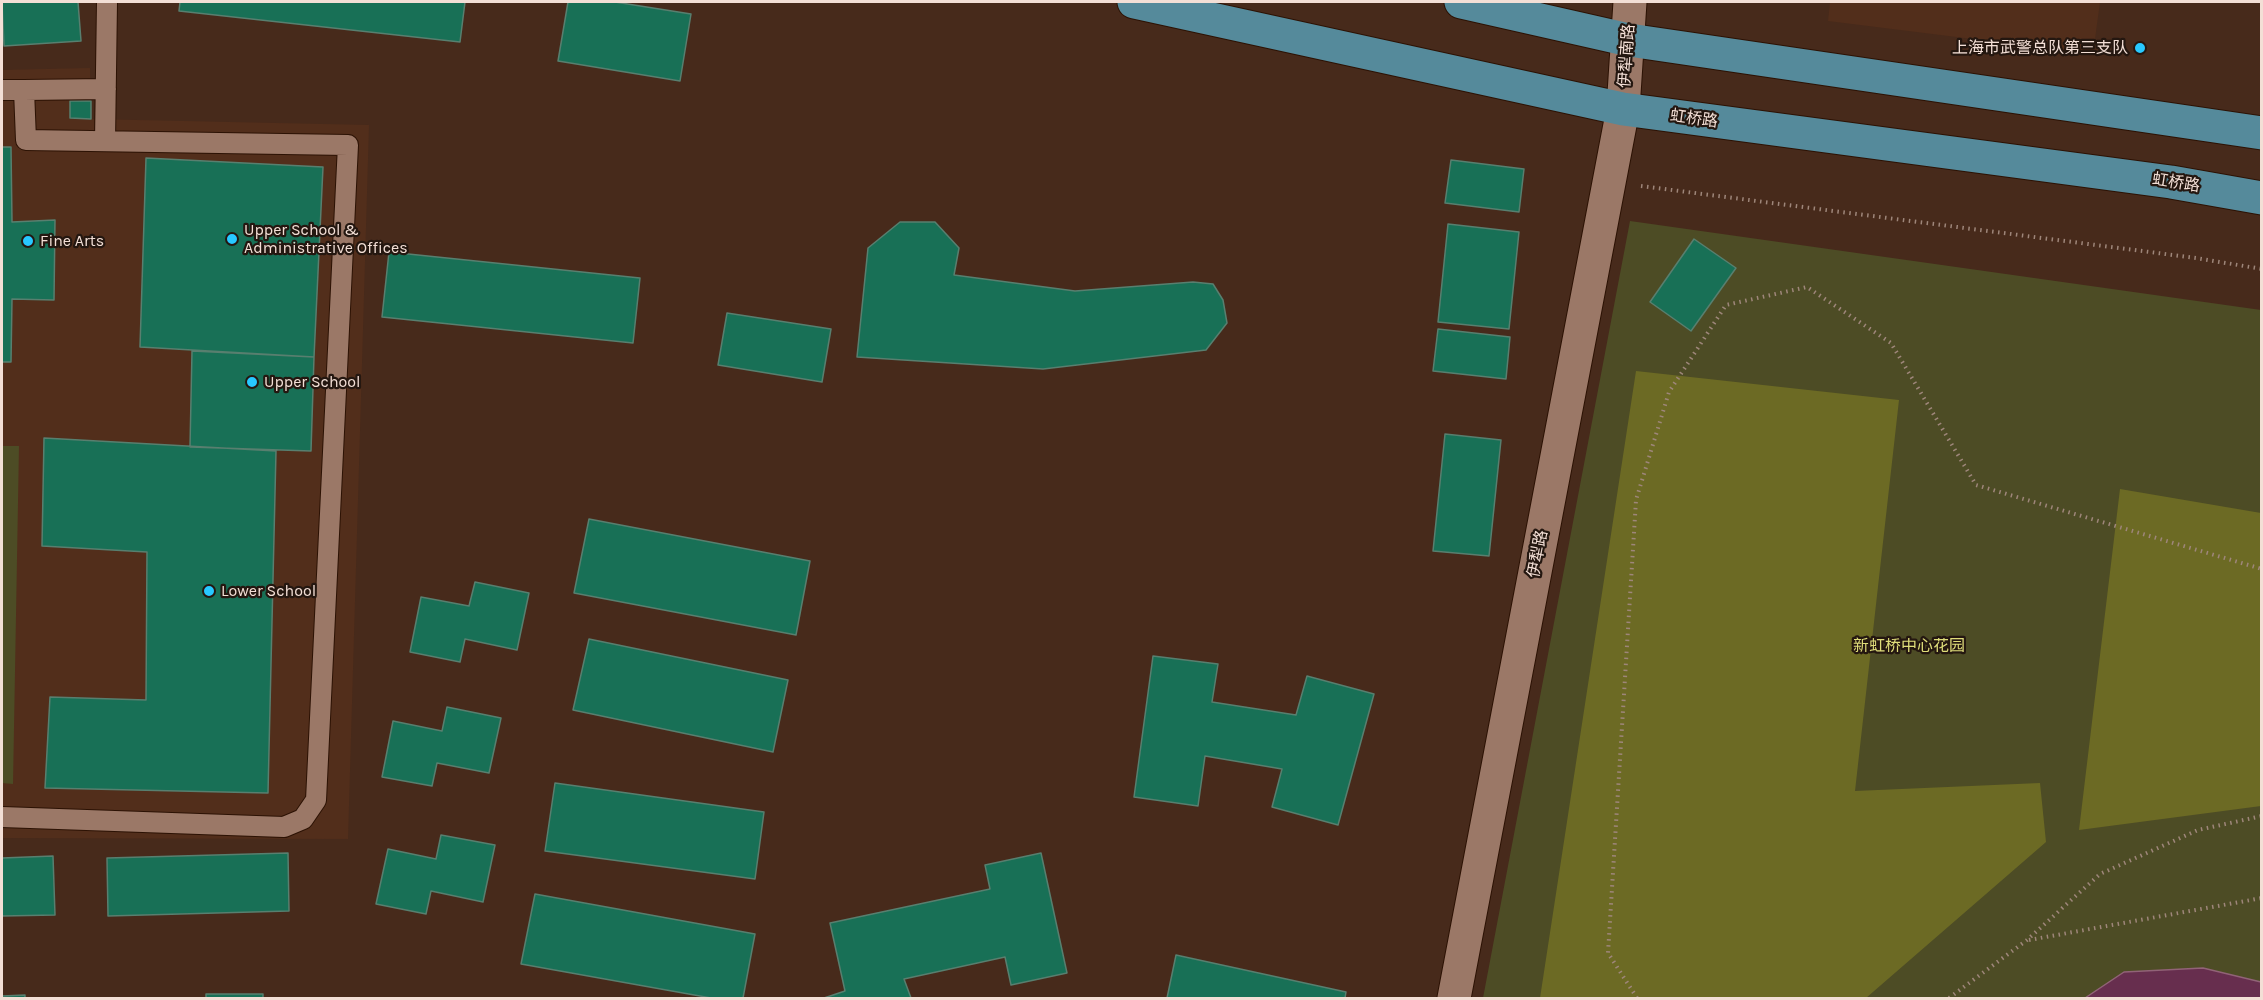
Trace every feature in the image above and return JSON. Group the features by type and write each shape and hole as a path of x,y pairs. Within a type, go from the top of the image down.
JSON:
{"main road":[{"name":"虹桥路","path":"1134,2 1623,110 2171,182 2262,198"},
{"path":"1461,2 1629,40 2262,133"}],"street":[{"name":"伊犁南路","path":"1623,110 1630,2"},
{"name":"伊犁路","path":"1454,999 1623,110"}],"lane":[{"path":"105,141 107,2"},
{"path":"2,90 106,89"},
{"path":"2,817 284,827 303,819 316,800 348,145 26,140 24,90"}],"path":[{"path":"1609,182 2184,256 2262,269"},
{"path":"1637,999 1608,953 1636,500 1669,392 1726,304 1807,287 1891,343 1976,485 2262,569"},
{"path":"1949,999 2027,940 2100,874 2198,830 2262,816"},
{"path":"2027,940 2262,898"}],"shaded area":[{"path":"1830,2 2100,2 2093,54 1828,21"},
{"path":"90,68 91,119 369,125 348,839 2,838 2,70"},
{"path":"1636,371 1899,400 1855,791 2040,783 2046,842 1866,998 1540,998"},
{"path":"2120,489 2261,513 2261,806 2079,830"},
{"path":"2203,968 2261,982 2261,998 2085,998 2124,972"}],"green space":[{"name":"新虹桥中心花园","path":"1630,221 2261,310 2261,998 1483,998"},
{"path":"2,446 19,446 13,784 2,783"}],"building":[{"path":"2,2 78,2 81,41 4,46"},
{"path":"180,2 465,2 460,42 179,11"},
{"path":"568,2 615,2 691,14 680,81 558,61"},
{"path":"70,101 91,101 91,119 70,118"},
{"name":"Fine Arts","path":"2,147 11,147 12,222 55,220 54,300 12,299 11,362 2,362"},
{"name":"Upper School & Administrative Offices","path":"146,158 323,167 314,357 140,347"},
{"path":"1451,160 1524,169 1519,212 1445,203"},
{"path":"900,222 935,222 959,248 954,275 1075,291 1193,282 1213,284 1223,300 1227,323 1206,350 1043,369 857,357 868,248"},
{"path":"1448,224 1519,232 1509,329 1438,322"},
{"path":"1694,239 1736,268 1691,331 1650,302"},
{"path":"389,252 640,278 633,343 382,317"},
{"path":"727,313 831,329 822,382 718,365"},
{"path":"1438,329 1510,337 1506,379 1433,371"},
{"name":"Upper School","path":"192,351 314,357 311,451 190,447"},
{"path":"1445,434 1501,440 1489,556 1433,551"},
{"name":"Lower School","path":"44,438 276,451 268,793 45,788 50,697 146,700 147,552 42,546"},
{"path":"589,519 810,561 796,635 574,593"},
{"path":"475,582 529,593 517,650 465,639 460,662 410,652 421,597 469,606"},
{"path":"589,639 788,680 773,752 573,710"},
{"path":"1153,656 1218,664 1212,702 1296,715 1307,676 1374,694 1338,825 1272,807 1282,769 1205,756 1198,806 1134,797"},
{"path":"447,707 501,718 489,773 437,763 432,786 382,777 393,721 442,731"},
{"path":"555,783 764,812 755,879 545,851"},
{"path":"441,835 495,845 483,902 431,891 426,914 376,904 388,849 436,859"},
{"path":"288,853 289,911 108,916 107,858"},
{"path":"1041,853 1067,973 1011,985 1005,957 904,979 911,998 824,998 845,991 830,923 990,889 985,865"},
{"path":"53,856 55,915 2,916 2,858"},
{"path":"535,894 755,934 743,998 711,998 521,964"},
{"path":"1176,955 1346,992 1345,998 1167,998"},
{"path":"206,994 263,994 263,998 206,998"},
{"path":"25,995 25,998 2,998 2,996"}],"place":[{"name":"上海市武警总队第三支队","path":"2140,48"},
{"name":"Upper School & Administrative Offices","path":"232,239"},
{"name":"Fine Arts","path":"28,241"},
{"name":"Upper School","path":"252,382"},
{"name":"Lower School","path":"209,591"}]}
